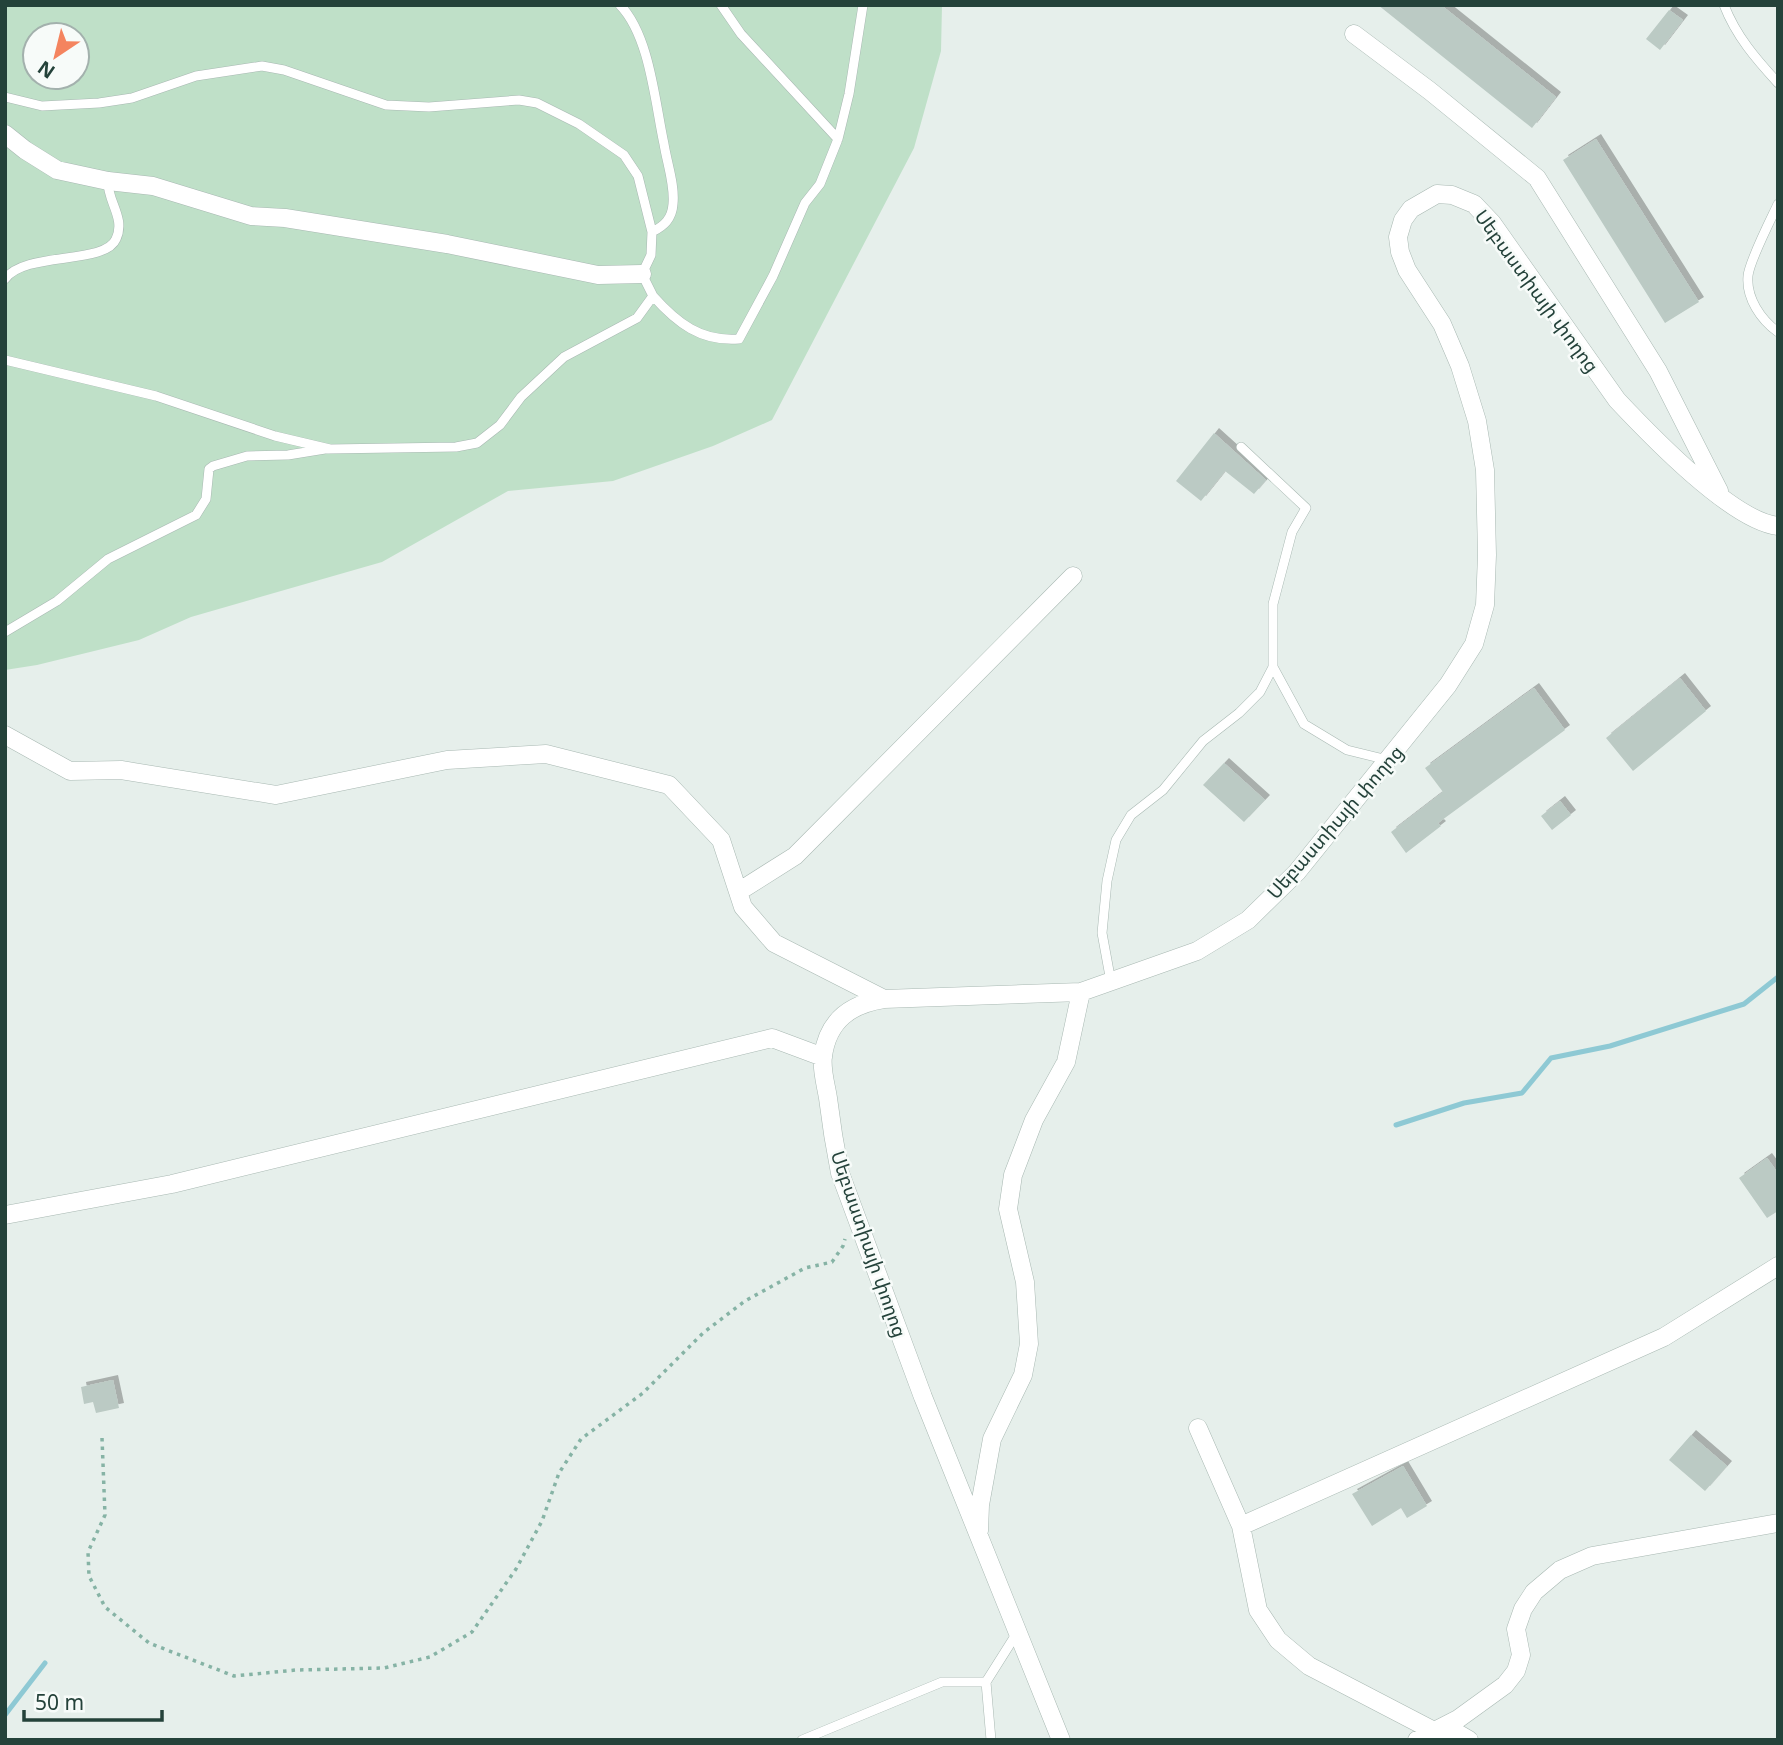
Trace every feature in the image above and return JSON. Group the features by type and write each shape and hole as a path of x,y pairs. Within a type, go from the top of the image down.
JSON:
{"street":[{"path":"1354,34 1474,125 1537,178 1658,371 1723,497"},
{"path":"5,134 57,170 108,181 153,186 251,216 285,218 447,244 598,275 642,274"},
{"name":"Սեբաստիայի փողոց","path":"1061,1740 923,1398 840,1173 823,1057 830,1031 843,1014 864,1002 1081,992 1197,951 1248,920 1297,872 1448,685 1474,644 1485,604 1487,555 1485,470 1477,421 1460,366 1443,324 1407,270 1399,252 1398,237 1403,220 1410,209 1437,194 1452,194 1474,205 1492,223 1617,400 1672,455 1746,516 1767,525 1778,526"},
{"path":"738,892 795,856 1073,576"},
{"path":"5,735 70,771 121,770 276,795 447,760 546,754 669,785 721,840 743,907 774,943 884,999"},
{"path":"978,1538 980,1505 992,1439 1023,1375 1029,1344 1026,1282 1008,1209 1013,1175 1034,1120 1066,1062 1081,992"},
{"path":"5,1215 172,1184 772,1038 823,1057"},
{"path":"1241,1526 1664,1337 1778,1266"},
{"path":"1198,1428 1241,1526 1258,1610 1278,1640 1309,1666 1425,1735 1457,1733 1469,1740"},
{"path":"1425,1735 1458,1719 1505,1685 1516,1671 1521,1655 1516,1629 1522,1609 1534,1592 1560,1570 1592,1556 1778,1523"}],"lane":[{"path":"620,5 636,31 647,62 670,173 673,203 670,217 665,226 652,232"},
{"path":"721,5 741,34 838,139"},
{"path":"5,97 41,106 99,103 132,98 196,76 262,65 284,69 386,104 429,107 519,100 537,103 579,124 624,155 638,176 652,232 652,255 642,274 653,296 673,318 698,333 724,340 739,339 774,276 805,203 820,184 838,139 849,94 863,5"},
{"path":"1724,5 1732,26 1778,83"},
{"path":"5,279 23,266 106,250 116,240 120,217 108,190 108,181"},
{"path":"1778,204 1748,275 1751,297 1764,322 1778,332"},
{"path":"5,632 57,601 108,559 196,515 206,499 209,470 214,466 247,456 288,455 330,449 456,447 477,443 500,425 521,397 564,357 637,317 653,296"},
{"path":"5,360 156,396 275,436 330,449"},
{"path":"1111,982 1102,933 1107,881 1116,840 1131,814 1163,790 1203,741 1261,692 1273,667 1273,604 1292,532 1306,508 1241,447"},
{"path":"1273,667 1304,724 1347,750 1390,760"},
{"path":"991,1740 986,1682 1017,1633"},
{"path":"802,1740 942,1682 986,1682"}],"path":[{"path":"102,1438 105,1515 88,1552 89,1576 105,1606 149,1643 234,1676 296,1670 384,1668 430,1657 472,1632 516,1569 542,1521 559,1473 581,1439 643,1393 703,1333 746,1301 805,1268 832,1262 843,1246 853,1206"}],"green space":[{"path":"5,5 942,5 941,51 914,148 772,420 713,446 613,481 508,491 382,562 191,617 139,640 37,665 5,670"}],"building":[{"path":"1378,5 1441,5 1556,97 1532,128"},
{"path":"1669,10 1683,20 1660,50 1646,39"},
{"path":"1596,139 1699,302 1665,323 1563,160"},
{"path":"1214,433 1266,480 1254,494 1225,471 1201,501 1176,481"},
{"path":"1680,678 1706,711 1633,771 1606,738"},
{"path":"1534,688 1565,730 1438,823 1441,826 1406,853 1391,832 1443,792 1425,768"},
{"path":"1224,763 1265,800 1244,822 1203,785"},
{"path":"1560,801 1571,815 1552,830 1541,816"},
{"path":"1767,1158 1778,1173 1778,1211 1767,1218 1739,1178"},
{"path":"113,1380 119,1408 96,1413 93,1402 84,1404 81,1387"},
{"path":"1691,1435 1727,1466 1705,1491 1669,1460"},
{"path":"1403,1466 1427,1506 1407,1518 1401,1508 1372,1526 1352,1494"}],"waterway":[{"path":"1396,1125 1464,1103 1522,1093 1551,1058 1610,1046 1744,1004 1778,977"},
{"path":"5,1715 45,1663"}]}
